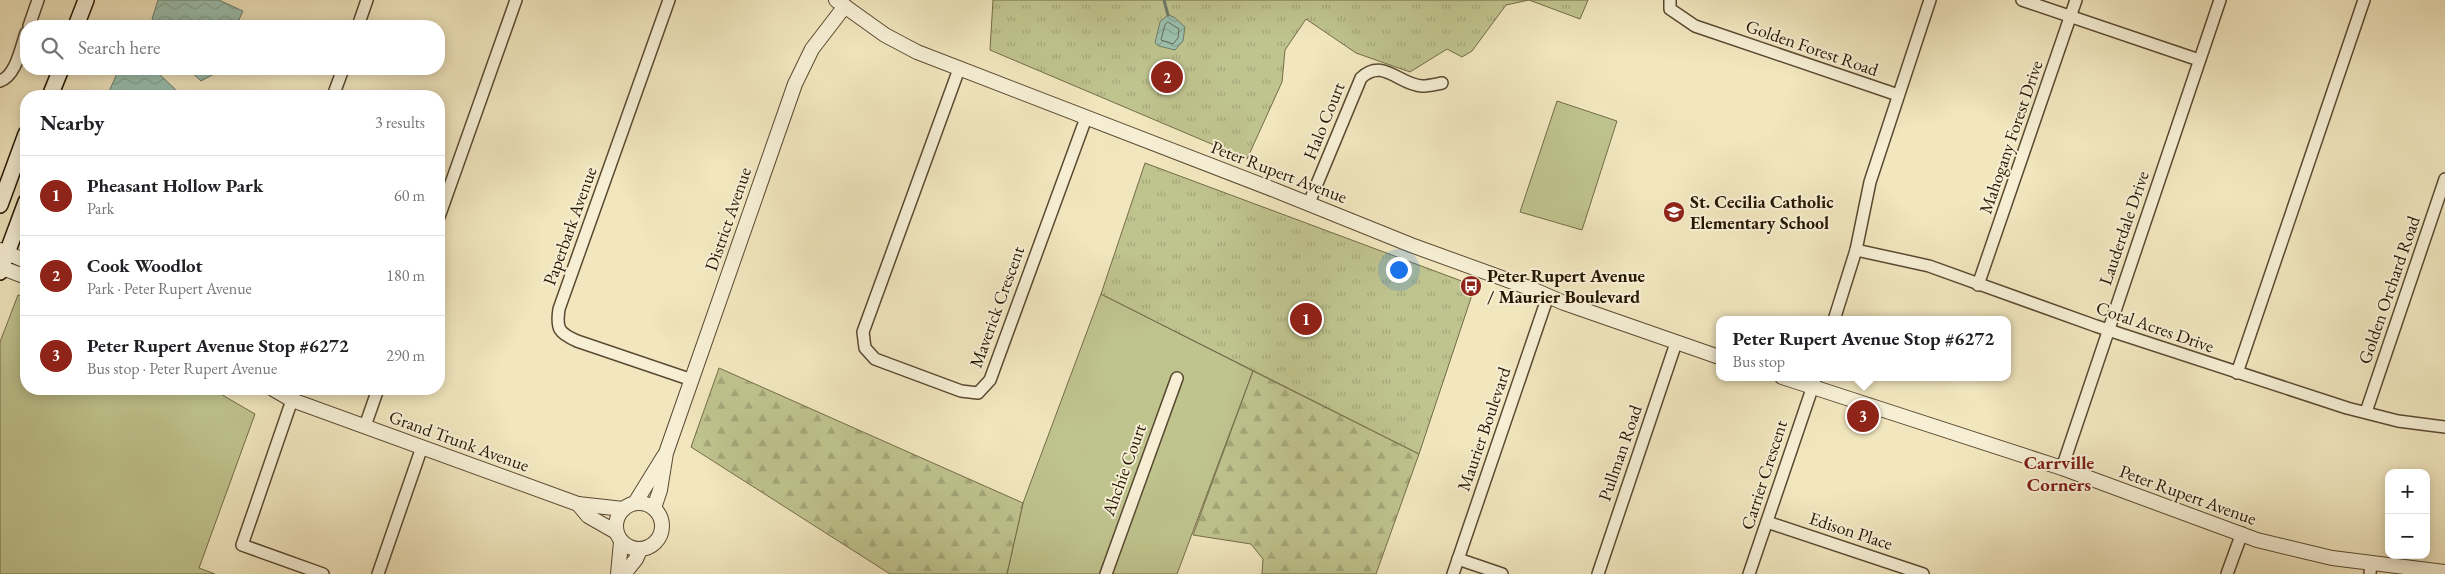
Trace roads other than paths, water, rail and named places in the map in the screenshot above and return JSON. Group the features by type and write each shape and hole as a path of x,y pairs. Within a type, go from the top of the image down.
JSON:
{"main road":[{"path":"78,20 86,0"},
{"path":"52,90 58,75"},
{"path":"0,205 20,150"},
{"path":"1,269 4,251 20,215"}],"street":[{"path":"31,20 38,0"},
{"path":"445,200 516,0"},
{"name":"Paperbark Avenue","path":"669,0 559,309 557,323 563,334 577,340 692,380"},
{"name":"Golden Forest Road","path":"1670,0 1670,9 1695,26 1898,95"},
{"path":"1835,316 1856,250 1870,182 1930,0"},
{"path":"2022,0 2199,60"},
{"name":"Mahogany Forest Drive","path":"1978,284 2076,0"},
{"name":"Lauderdale Drive","path":"2062,468 2220,0"},
{"path":"2237,373 2364,0"},
{"path":"359,20 363,1"},
{"name":"District Avenue","path":"654,508 660,490 666,453 795,84 812,49 840,3"},
{"name":"Peter Rupert Avenue","path":"840,3 885,35 918,52 959,69 1309,203 1411,245 1716,356"},
{"path":"0,81 5,79 14,67 20,50"},
{"name":"Maverick Crescent","path":"959,69 863,332 865,348 875,359 961,391 978,393 990,380 1086,118"},
{"name":"Halo Court","path":"1309,203 1361,78 1368,71 1381,69 1422,86 1442,83"},
{"path":"335,90 341,75"},
{"name":"Golden Orchard Road","path":"2366,412 2445,179"},
{"name":"Coral Acres Drive","path":"1856,250 1929,266 2237,373 2366,412 2398,421 2445,427"},
{"path":"4,251 20,258"},
{"path":"1,269 20,275"},
{"name":"Maurier Boulevard","path":"1453,574 1548,296"},
{"name":"Pullman Road","path":"1598,574 1676,343"},
{"name":"Ahchie Court","path":"1106,574 1177,378"},
{"name":"Peter Rupert Avenue","path":"1815,382 2062,468 2257,540 2371,568 2445,572"},
{"name":"Carrier Crescent","path":"1749,574 1815,382"},
{"name":"Grand Trunk Avenue","path":"283,395 292,400 578,504 629,506"},
{"path":"365,426 376,395"},
{"path":"292,400 242,544 323,574"},
{"path":"378,574 422,447"},
{"name":"District Avenue","path":"629,506 666,453"},
{"path":"618,574 619,537 616,520 629,506 642,503 654,508 661,519 661,532 654,544 640,550 626,546 619,537"},
{"name":"Grand Trunk Avenue","path":"578,504 588,516 619,537"},
{"name":"Edison Place","path":"1767,522 1923,574"},
{"path":"2227,574 2242,533"},
{"path":"624,574 636,559 640,550"},
{"path":"1458,559 1502,574"}],"water":[{"path":"158,0 219,0 243,11 239,20 152,19"},
{"path":"1168,15 1174,17 1185,27 1183,41 1175,50 1159,46 1155,43 1160,22"},
{"path":"116,75 160,75 176,90 110,90"},
{"path":"194,75 212,75 201,81"}],"waterway":[{"path":"1164,0 1168,15"}],"place":[{"name":"Cook Woodlot","path":"1167,77"},
{"name":"St. Cecilia Catholic Elementary School","path":"1674,212"},
{"name":"Peter Rupert Avenue / Maurier Boulevard","path":"1471,286"},
{"name":"Pheasant Hollow Park","path":"1306,319"},
{"name":"Peter Rupert Avenue Stop #6272","path":"1863,416"}],"district":[{"name":"Carrville Corners","path":"2059,473"}]}
